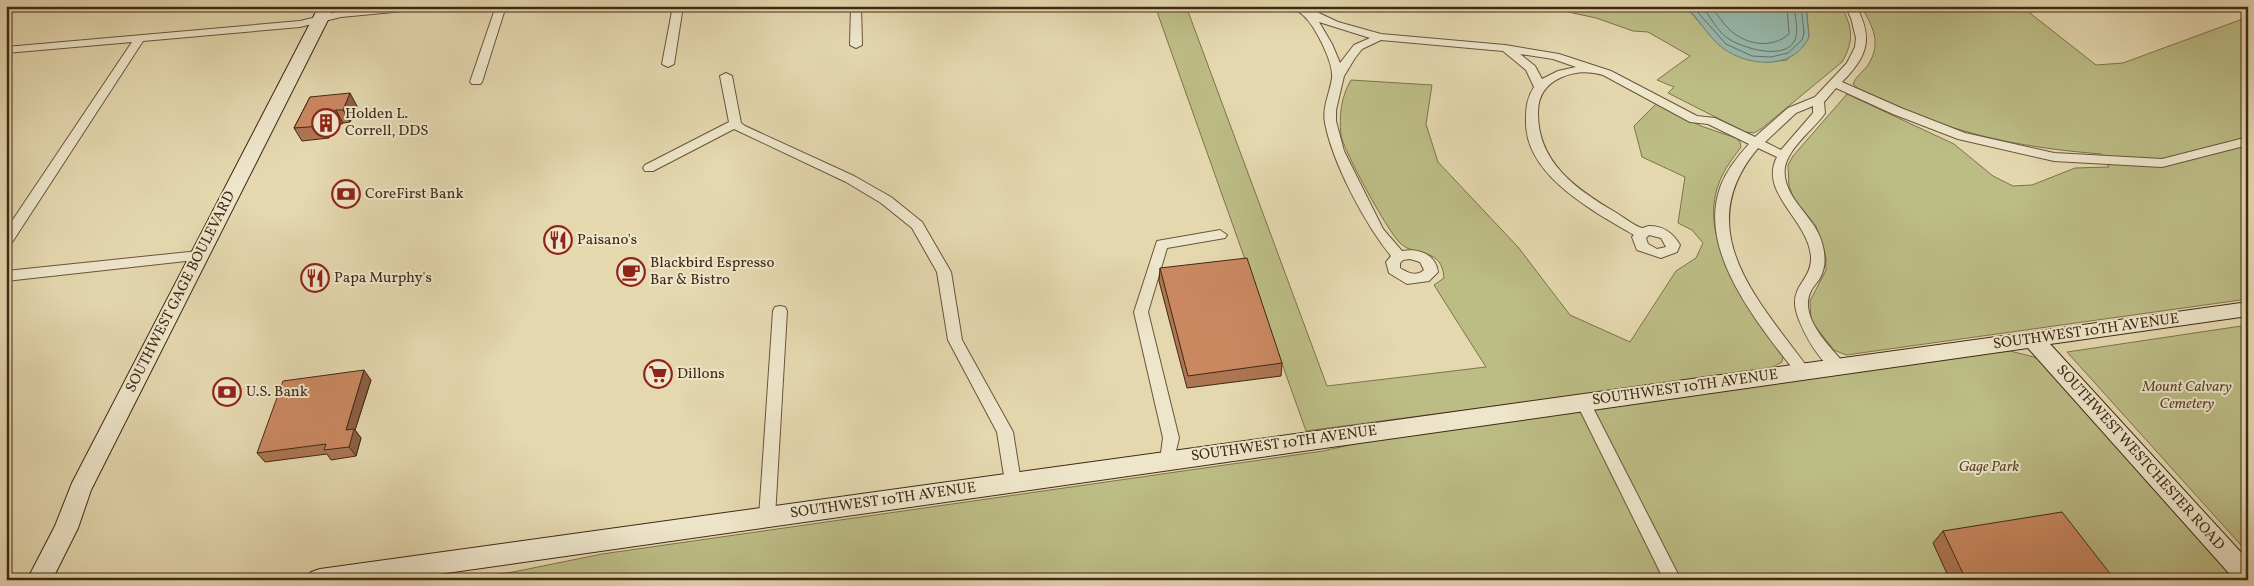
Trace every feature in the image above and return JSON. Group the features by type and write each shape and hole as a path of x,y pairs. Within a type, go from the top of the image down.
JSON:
{"main road":[{"name":"SOUTHWEST GAGE BOULEVARD","path":"39,580 66,528 80,490 323,13"},
{"name":"SOUTHWEST 10TH AVENUE","path":"320,580 2248,309"},
{"name":"SOUTHWEST WESTCHESTER ROAD","path":"2033,339 2248,577"}],"street":[{"path":"6,50 300,24 323,13 341,14 425,6"},
{"path":"476,82 501,6"},
{"path":"668,64 678,6"},
{"path":"856,6 856,45"},
{"path":"1297,6 1307,13 1341,26 1380,37 1505,48 1555,56 1592,67 1632,85 1694,119 1711,121 1784,156"},
{"path":"1803,372 1743,286 1727,250 1722,214 1727,185 1732,171 1740,159 1797,108 1818,100 1857,60 1861,48 1859,23 1850,6"},
{"path":"1307,13 1324,38 1336,66 1338,76"},
{"path":"1380,37 1358,47 1338,76 1330,110 1332,135 1378,231 1399,256"},
{"path":"6,241 140,38"},
{"path":"1505,48 1530,68 1540,86"},
{"path":"1592,67 1555,75 1540,86 1533,99 1530,115 1531,131 1536,146 1545,162 1570,188 1641,234"},
{"path":"726,76 735,124 857,183 886,200 917,225 944,272 955,340 1005,432 1013,482"},
{"path":"1834,83 1897,111 1962,136 2054,157 2107,161 2162,162 2248,141"},
{"path":"1818,100 1819,113 1784,156 1779,168 1780,181 1785,195 1810,229 1818,255 1815,275 1804,291 1802,309 1815,337 1839,366"},
{"path":"649,168 735,124"},
{"path":"1168,460 1172,438 1140,312 1162,244 1220,235"},
{"path":"6,276 199,256"},
{"path":"766,517 780,311"},
{"path":"1583,402 1673,580"}],"green space":[{"path":"1155,6 1186,6 1327,386 1486,367 1434,285 1444,278 1438,261 1427,254 1406,247 1394,236 1349,157 1341,135 1340,120 1343,100 1351,80 1432,85 1426,124 1438,162 1518,247 1570,315 1630,342 1676,271 1696,258 1703,243 1692,230 1678,223 1685,177 1642,157 1634,126 1656,104 1701,126 1736,138 1740,142 1741,147 1726,168 1719,183 1714,205 1715,228 1721,251 1731,274 1743,296 1783,354 1782,362 1773,367 1754,372 1306,431"},
{"path":"1541,6 1685,6 1719,45 1767,62 1787,60 1809,37 1806,6 1841,6 1848,21 1851,34 1849,48 1842,62 1754,133 1745,132 1668,93 1674,87 1657,80 1690,56 1648,32 1633,31 1596,18"},
{"path":"1861,6 2021,6 2096,65 2123,63 2248,17 2248,299 1846,355 1834,350 1811,321 1810,301 1826,270 1826,258 1816,226 1794,199 1789,186 1788,165 1793,156 1847,94 1954,144 1993,176 2013,186 2032,185 2075,168 2109,167 2101,154 2027,145 1990,138 1930,120 1859,89 1853,84 1868,65 1875,49 1872,28"},
{"name":"Mount Calvary Cemetery","path":"2248,325 2248,553 2067,352"},
{"name":"Gage Park","path":"2006,350 2034,357 2046,364 2241,580 457,580 513,572 602,554 1323,451 1381,438"}],"water":[{"path":"1685,6 1806,6 1809,37 1802,48 1792,56 1780,61 1754,61 1741,58 1728,52 1718,44"}],"building":[{"path":"350,93 343,110 336,110 327,115 322,126 294,128 310,97"},
{"path":"1247,258 1282,363 1188,376 1160,268"},
{"path":"364,370 346,430 354,429 349,447 324,450 326,444 257,453 283,381"},
{"path":"2062,512 2115,580 1966,580 1943,531"}],"place":[{"name":"Holden L. Correll, DDS","path":"326,123"},
{"name":"CoreFirst Bank","path":"346,194"},
{"name":"Paisano's","path":"558,240"},
{"name":"Blackbird Espresso Bar & Bistro","path":"631,272"},
{"name":"Papa Murphy's","path":"315,278"},
{"name":"Dillons","path":"658,374"},
{"name":"U.S. Bank","path":"227,392"}]}
